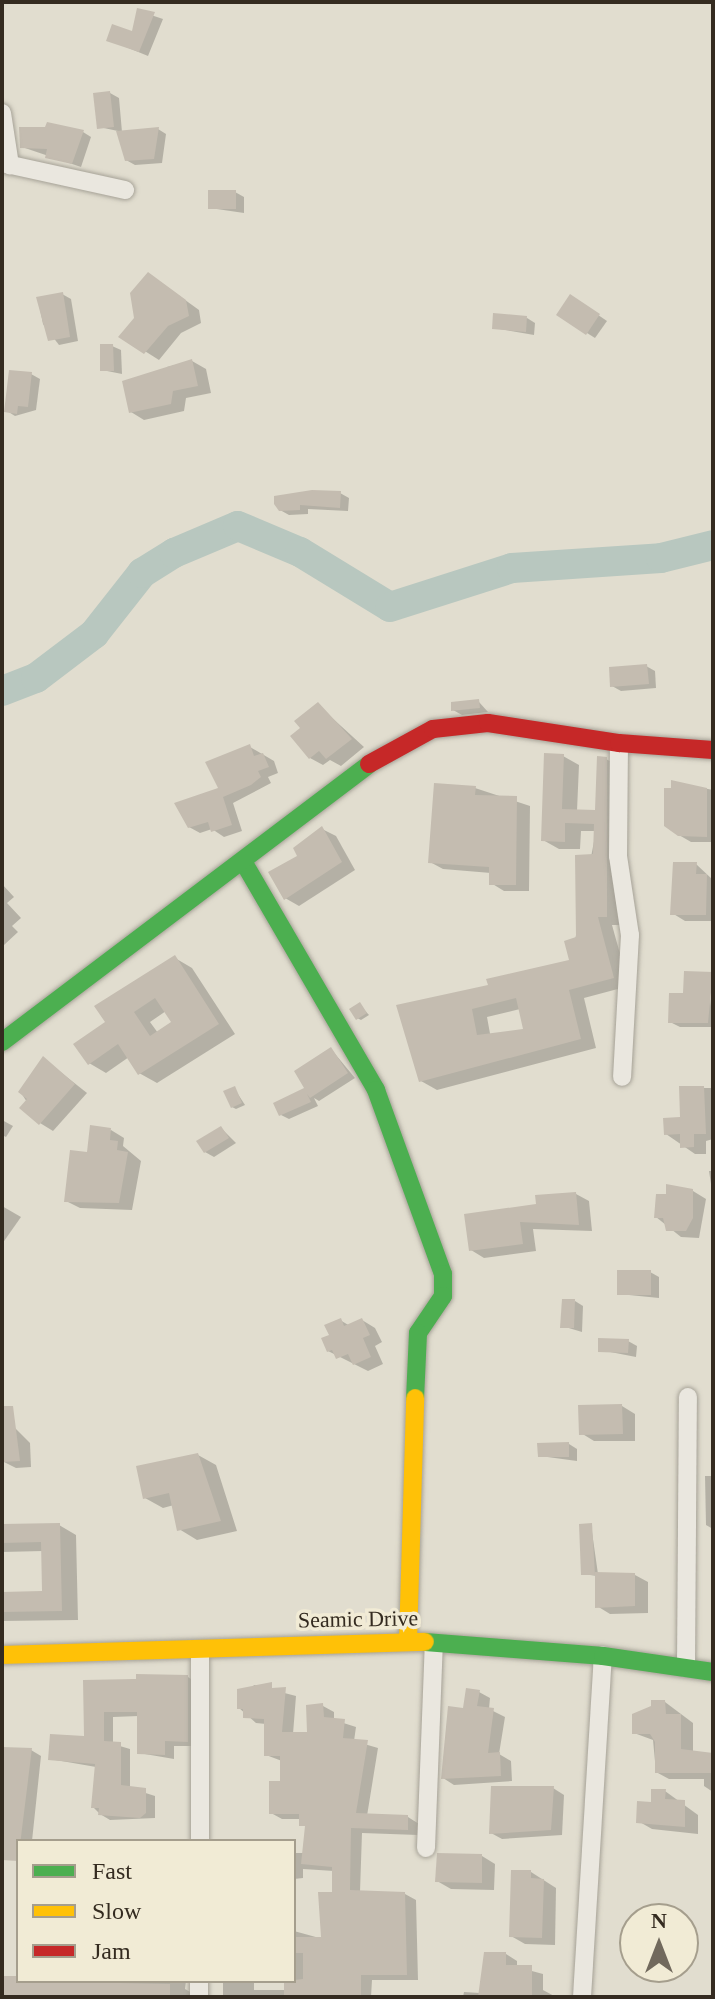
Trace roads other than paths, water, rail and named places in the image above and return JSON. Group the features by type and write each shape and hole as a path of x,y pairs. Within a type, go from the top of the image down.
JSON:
{"street":[{"path":"2,113 6,164 125,190"},
{"path":"2,1042 91,970 244,863 390,748 433,729 488,723 619,743 713,750"},
{"path":"619,743 618,856 630,935 622,1077"},
{"path":"244,863 376,1090 443,1274 443,1296 418,1333 416,1349 408,1641"},
{"path":"686,1668 688,1397"},
{"name":"Seamic Drive","path":"2,1655 408,1641 603,1656 713,1672"},
{"path":"426,1848 434,1643"},
{"path":"200,1649 200,1839"},
{"path":"582,1997 603,1656"}],"waterway":[{"path":"2,691 36,678 94,634 142,573 174,553 238,526 300,552 390,607 512,568 661,558 713,545"}]}
